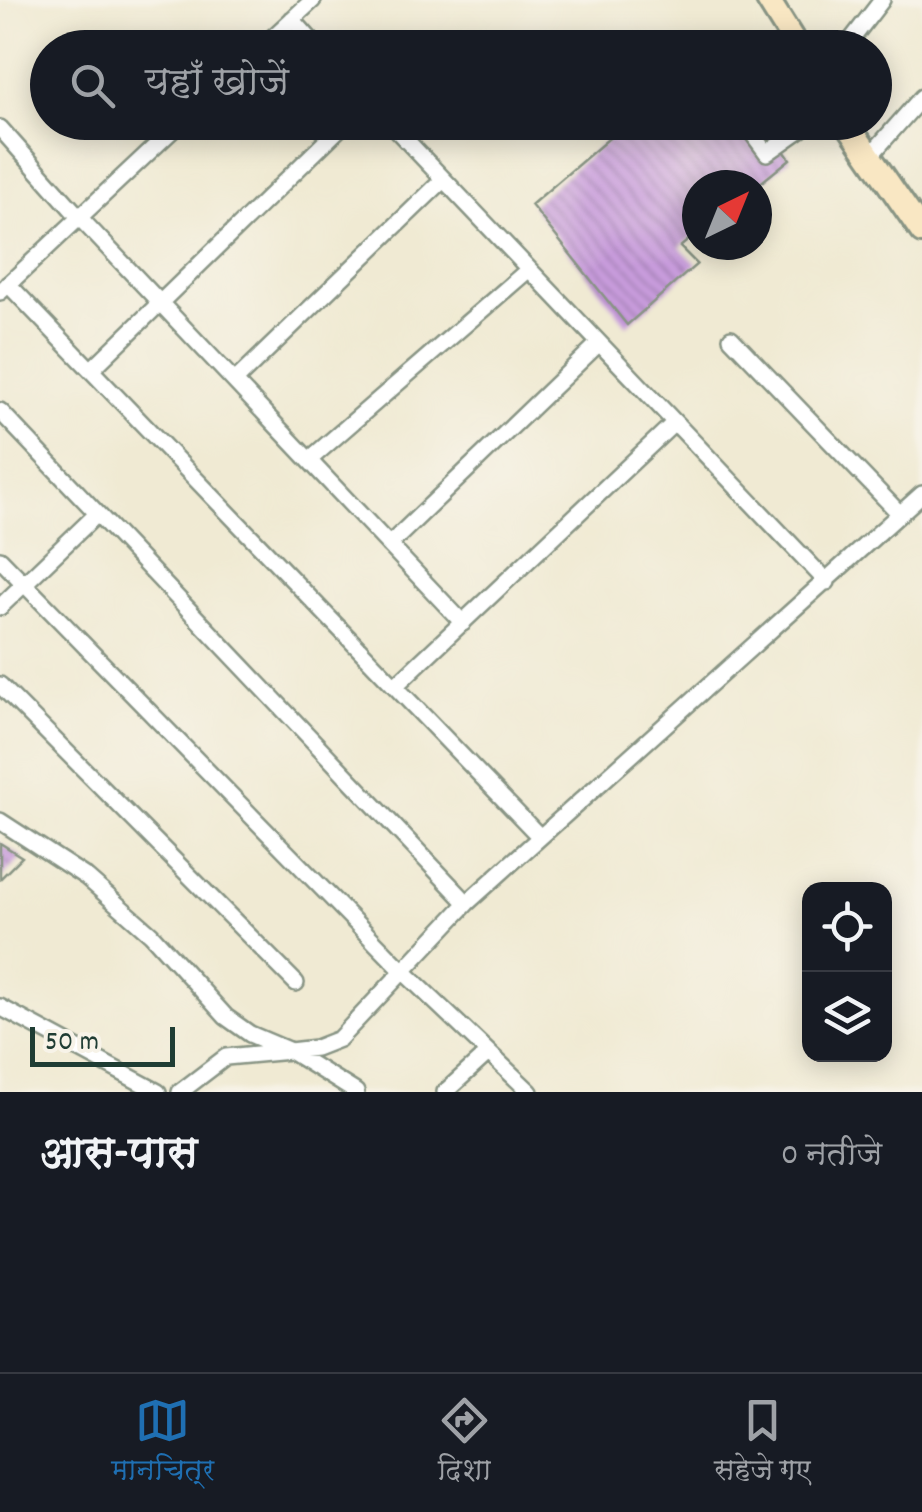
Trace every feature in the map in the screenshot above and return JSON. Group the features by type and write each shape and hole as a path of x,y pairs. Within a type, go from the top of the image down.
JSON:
{"street":[{"path":"281,30 314,0"},
{"path":"768,0 787,30"},
{"path":"858,30 882,0"},
{"path":"292,19 302,30"},
{"path":"892,131 922,97"},
{"path":"0,128 79,217 464,624"},
{"path":"162,140 4,288 91,370 539,836"},
{"path":"91,370 327,140"},
{"path":"406,140 827,582"},
{"path":"757,140 767,154 786,140"},
{"path":"858,140 922,232"},
{"path":"869,157 884,140"},
{"path":"234,382 443,180"},
{"path":"309,460 528,270"},
{"path":"731,338 900,514"},
{"path":"389,545 598,344"},
{"path":"0,411 468,903"},
{"path":"395,686 673,424"},
{"path":"180,1092 226,1057 316,1048 339,1039 468,903 539,836 922,494"},
{"path":"0,607 97,514"},
{"path":"0,559 403,971 530,1092"},
{"path":"0,686 296,983"},
{"path":"0,821 86,877 151,934 226,1017 356,1092"},
{"path":"0,1006 158,1092"},
{"path":"445,1092 488,1053"}],"building":[{"path":"607,140 776,140 790,159 772,174 772,170 682,170 682,260 697,264 627,325 531,205"},
{"path":"0,843 22,857 0,879"}]}
